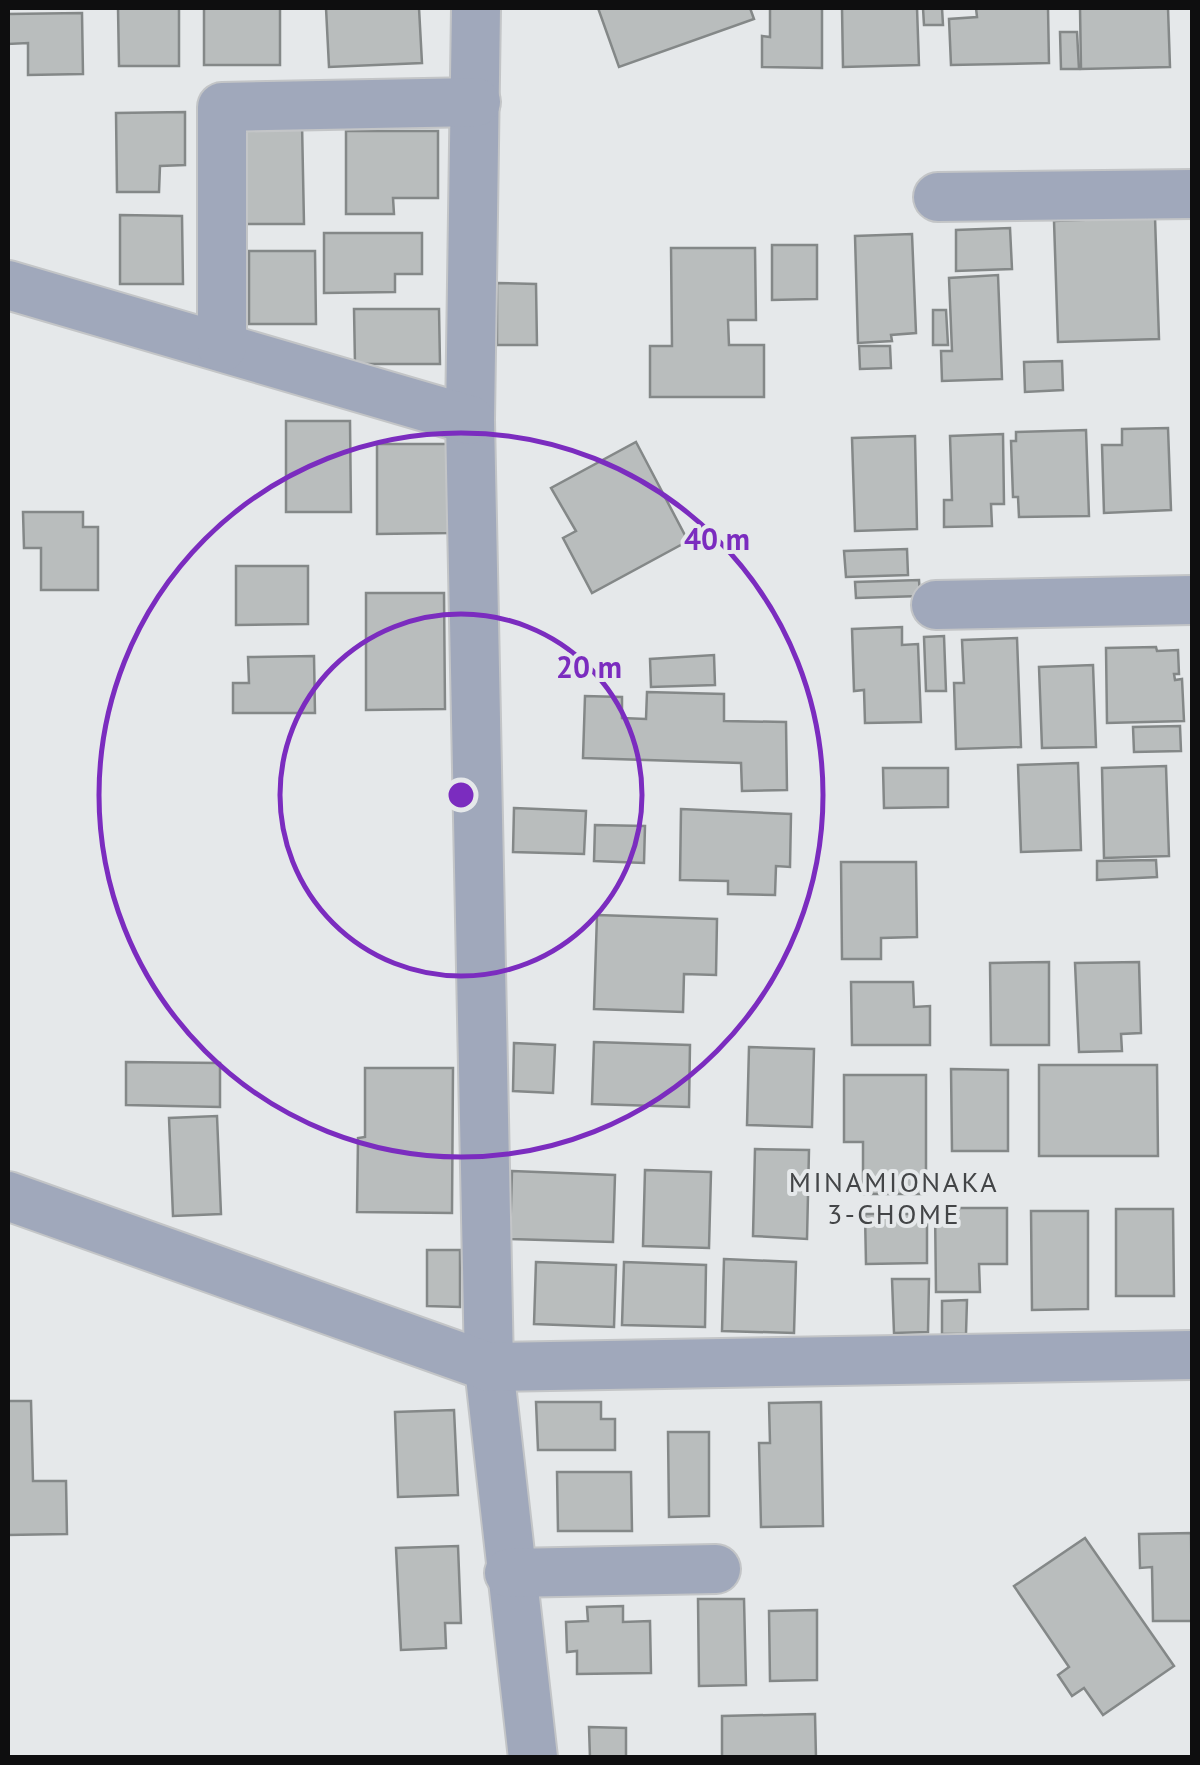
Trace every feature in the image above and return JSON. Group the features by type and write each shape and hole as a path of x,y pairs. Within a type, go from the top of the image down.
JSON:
{"street":[{"path":"476,8 470,420 489,1367 532,1758"},
{"path":"222,347 222,107 476,102"},
{"path":"938,198 1192,194"},
{"path":"8,286 470,420"},
{"path":"936,605 1192,600"},
{"path":"8,1196 489,1367 1192,1355"},
{"path":"509,1573 716,1568"}],"building":[{"path":"118,8 179,8 179,66 119,66"},
{"path":"204,8 280,8 280,65 204,65"},
{"path":"326,8 419,8 422,63 329,67"},
{"path":"598,8 750,8 754,19 619,67"},
{"path":"770,8 822,8 822,68 762,67 762,36 770,37"},
{"path":"842,8 917,8 919,65 843,67"},
{"path":"923,8 942,8 943,25 924,25"},
{"path":"976,8 1048,8 1049,63 951,65 949,19 977,17"},
{"path":"1080,8 1168,8 1170,67 1081,69"},
{"path":"82,13 83,74 28,75 28,43 8,44 8,14"},
{"path":"1060,32 1077,32 1079,69 1061,69"},
{"path":"185,112 185,165 160,166 159,192 117,192 116,113"},
{"path":"246,123 302,123 304,224 246,224"},
{"path":"346,131 438,131 438,198 393,198 394,214 346,214"},
{"path":"120,215 182,216 183,284 120,284"},
{"path":"1155,217 1159,339 1058,342 1054,221"},
{"path":"1010,228 1012,269 956,271 956,230"},
{"path":"324,233 422,233 422,274 395,274 395,292 324,293"},
{"path":"912,234 916,333 891,335 892,341 858,343 855,236"},
{"path":"772,245 817,245 817,299 772,300"},
{"path":"671,248 755,248 756,320 728,320 729,345 764,345 764,397 650,397 650,346 672,346"},
{"path":"249,251 315,251 316,324 249,324"},
{"path":"998,275 1002,379 942,381 941,351 952,351 949,278"},
{"path":"497,283 536,284 537,345 497,345"},
{"path":"354,309 439,309 440,364 355,364"},
{"path":"933,310 946,310 948,345 933,345"},
{"path":"859,346 890,346 891,368 860,369"},
{"path":"1062,361 1063,390 1025,392 1024,362"},
{"path":"286,421 350,421 351,512 286,512"},
{"path":"1168,428 1171,510 1104,513 1102,445 1122,445 1122,429"},
{"path":"1086,430 1089,516 1019,517 1018,497 1013,497 1011,441 1016,441 1016,432"},
{"path":"1003,434 1004,504 991,504 992,526 944,527 944,500 952,500 950,436"},
{"path":"915,436 917,529 855,531 852,438"},
{"path":"636,442 688,541 592,593 563,538 576,531 551,488"},
{"path":"377,444 450,444 451,533 377,534"},
{"path":"23,512 83,512 83,527 98,527 98,590 41,590 41,548 24,548"},
{"path":"907,549 908,575 846,577 844,551"},
{"path":"236,566 308,566 308,624 236,625"},
{"path":"919,580 920,596 856,598 855,582"},
{"path":"366,593 444,593 445,709 366,710"},
{"path":"902,627 902,645 918,644 921,722 865,723 864,690 854,691 852,629"},
{"path":"944,636 946,691 926,691 924,637"},
{"path":"1017,638 1021,747 956,749 954,683 964,683 962,640"},
{"path":"1156,647 1157,651 1178,650 1179,674 1174,674 1175,680 1182,679 1184,721 1107,723 1106,648"},
{"path":"714,655 715,685 651,687 650,659"},
{"path":"314,656 315,713 233,713 233,683 249,683 248,657"},
{"path":"1093,665 1096,747 1042,748 1039,667"},
{"path":"647,692 724,694 724,721 786,722 787,790 742,791 741,763 583,758 585,696 622,697 622,718 646,719"},
{"path":"1180,726 1181,751 1134,752 1133,727"},
{"path":"1078,763 1081,850 1021,852 1018,765"},
{"path":"1166,766 1169,856 1104,858 1102,768"},
{"path":"883,768 948,768 948,807 884,808"},
{"path":"514,808 586,811 584,854 513,852"},
{"path":"681,809 791,814 790,867 776,866 775,895 728,894 728,881 680,880"},
{"path":"595,825 645,826 644,863 594,861"},
{"path":"1156,860 1157,877 1097,880 1097,861"},
{"path":"841,862 916,862 917,937 881,938 881,959 842,959"},
{"path":"597,915 717,919 716,975 684,974 683,1012 594,1009"},
{"path":"1049,962 1049,1045 991,1045 990,963"},
{"path":"1139,962 1141,1033 1121,1034 1122,1051 1079,1052 1075,963"},
{"path":"851,982 913,982 914,1007 930,1006 930,1045 852,1045"},
{"path":"594,1042 690,1045 689,1107 592,1104"},
{"path":"514,1043 555,1045 553,1093 513,1091"},
{"path":"749,1047 814,1049 812,1127 747,1125"},
{"path":"126,1062 220,1063 220,1107 126,1105"},
{"path":"1039,1065 1157,1065 1158,1156 1039,1156"},
{"path":"365,1068 453,1068 452,1213 357,1212 358,1138 365,1137"},
{"path":"951,1069 1008,1070 1008,1151 952,1151"},
{"path":"844,1075 926,1075 926,1194 863,1194 863,1142 844,1142"},
{"path":"217,1116 221,1214 173,1216 169,1118"},
{"path":"755,1149 809,1150 807,1239 753,1236"},
{"path":"645,1170 711,1172 709,1248 643,1246"},
{"path":"512,1171 615,1175 613,1242 510,1239"},
{"path":"935,1208 1007,1208 1007,1264 979,1264 980,1292 936,1292"},
{"path":"1116,1209 1173,1209 1174,1296 1116,1296"},
{"path":"1031,1211 1088,1211 1088,1309 1032,1310"},
{"path":"865,1214 927,1214 927,1263 866,1264"},
{"path":"427,1250 460,1250 460,1307 427,1306"},
{"path":"724,1259 796,1262 794,1333 722,1331"},
{"path":"536,1262 616,1265 614,1327 534,1324"},
{"path":"624,1262 706,1265 705,1327 622,1325"},
{"path":"892,1279 929,1279 928,1332 894,1333"},
{"path":"967,1300 966,1334 942,1334 942,1301"},
{"path":"8,1401 31,1401 33,1481 66,1481 67,1534 8,1535"},
{"path":"536,1402 601,1402 601,1419 615,1419 615,1450 538,1450"},
{"path":"821,1402 823,1526 761,1527 759,1443 770,1443 769,1403"},
{"path":"454,1410 458,1495 398,1497 395,1412"},
{"path":"668,1432 709,1432 709,1516 669,1517"},
{"path":"557,1472 631,1472 632,1531 558,1531"},
{"path":"1191,1533 1192,1621 1153,1621 1152,1567 1140,1568 1139,1534"},
{"path":"1085,1538 1174,1666 1103,1715 1084,1688 1072,1696 1058,1675 1069,1667 1014,1586"},
{"path":"458,1546 461,1623 445,1623 446,1648 401,1650 396,1548"},
{"path":"698,1599 744,1599 746,1685 699,1686"},
{"path":"623,1606 623,1622 650,1621 651,1673 577,1674 577,1651 567,1652 566,1622 588,1621 587,1607"},
{"path":"817,1610 817,1680 770,1681 769,1611"},
{"path":"815,1714 816,1758 722,1758 722,1716"},
{"path":"589,1727 626,1728 626,1758 590,1758"}],"district":[{"name":"MINAMIONAKA 3-CHOME","path":"894,1197"}]}
